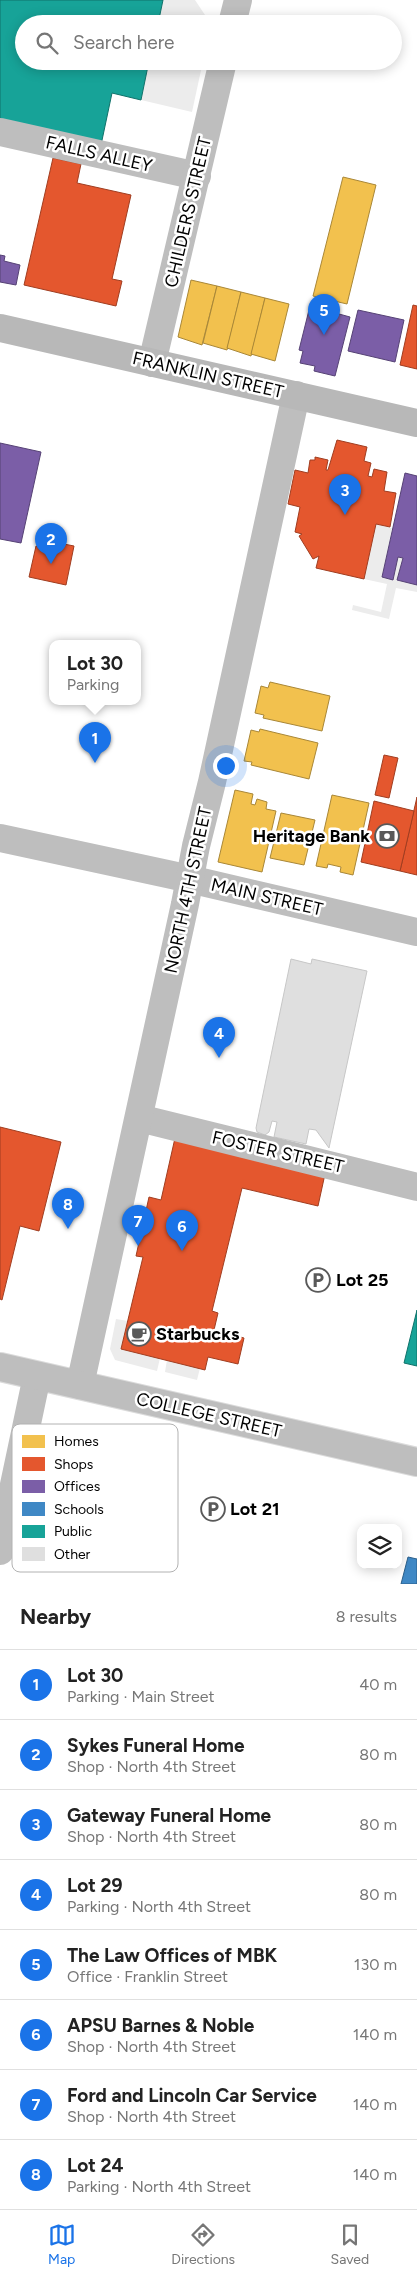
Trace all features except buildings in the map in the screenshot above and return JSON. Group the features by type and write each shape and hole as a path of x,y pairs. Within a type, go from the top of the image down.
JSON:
{"street":[{"path":"234,15 238,0"},
{"name":"CHILDERS STREET","path":"152,363 222,70"},
{"name":"FALLS ALLEY","path":"0,132 197,176"},
{"name":"FRANKLIN STREET","path":"0,328 417,422"},
{"name":"NORTH 4TH STREET","path":"80,1385 296,395"},
{"name":"MAIN STREET","path":"0,838 190,879 417,932"},
{"name":"FOSTER STREET","path":"139,1118 417,1187"},
{"name":"COLLEGE STREET","path":"0,1367 417,1462"},
{"path":"26,1424 36,1376"},
{"path":"0,1551 12,1493"}],"shaded area":[{"path":"163,0 195,0 205,15 160,15"},
{"path":"147,70 201,70 192,112 141,100"},
{"path":"376,524 392,528 382,577 393,580 398,557 403,558 398,580 417,585 417,592 396,588 389,619 352,610 353,605 381,612 387,584 364,579"},
{"path":"116,1319 128,1321 121,1349 160,1358 157,1371 115,1360 110,1349"},
{"path":"167,1360 200,1368 197,1380 165,1372"}],"place":[{"name":"The Law Offices of MBK","path":"324,335"},
{"name":"Gateway Funeral Home","path":"345,515"},
{"name":"Sykes Funeral Home","path":"51,564"},
{"name":"Lot 30","path":"95,763"},
{"name":"Heritage Bank","path":"387,836"},
{"name":"Lot 29","path":"219,1058"},
{"name":"Lot 24","path":"68,1229"},
{"name":"Ford and Lincoln Car Service","path":"138,1246"},
{"name":"APSU Barnes & Noble","path":"182,1251"},
{"name":"Lot 25","path":"318,1280"},
{"name":"Starbucks","path":"139,1334"},
{"name":"Lot 21","path":"213,1509"}]}
